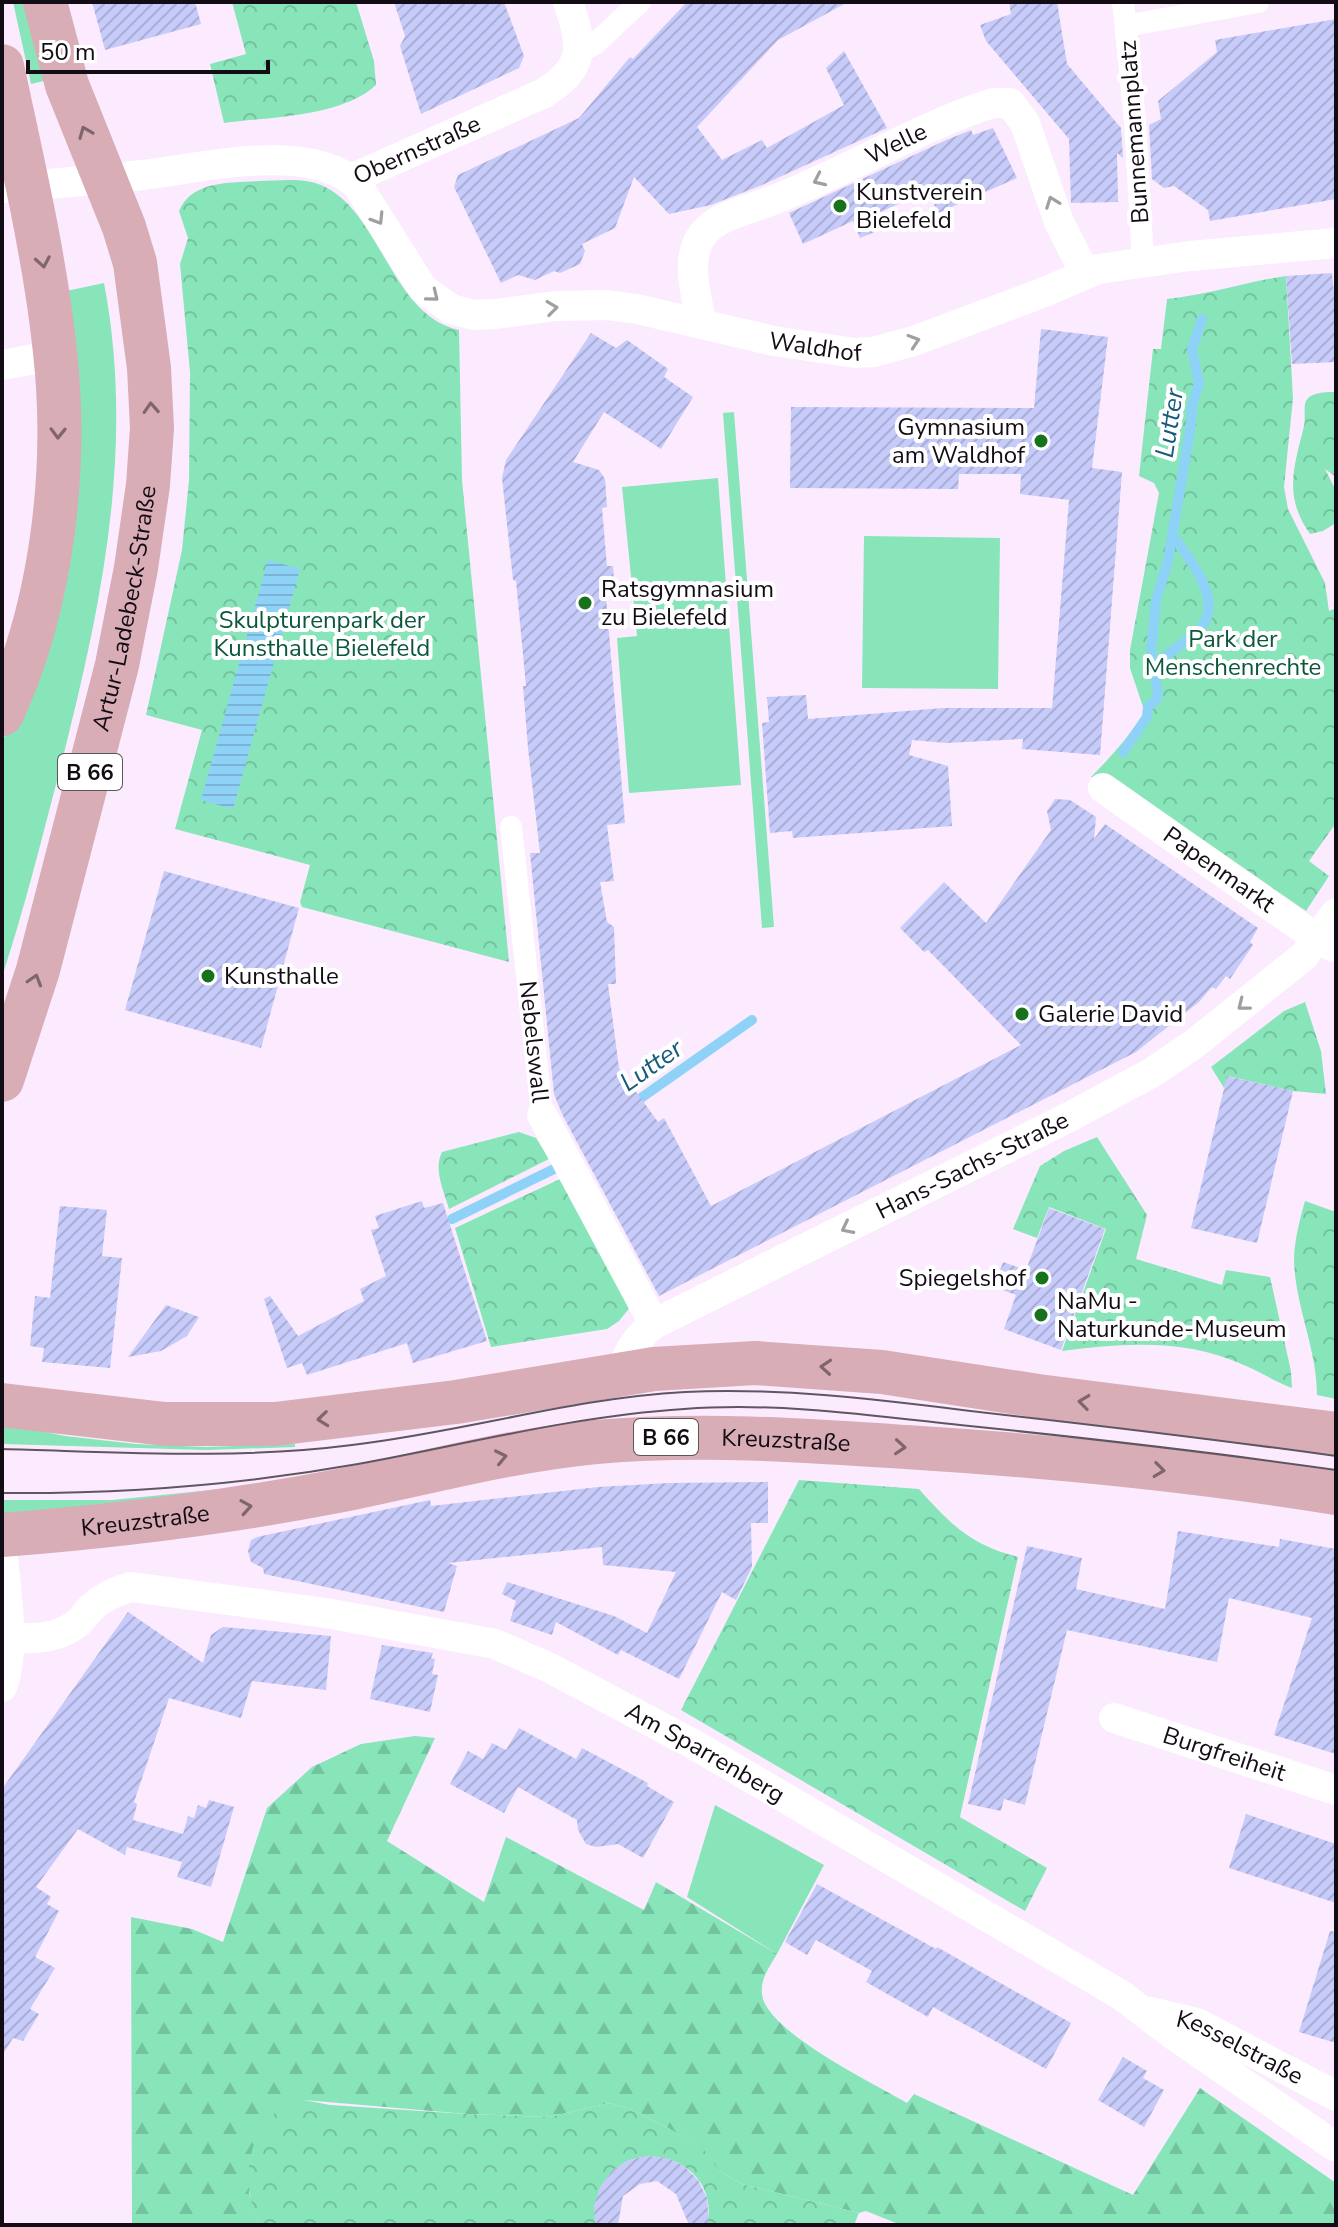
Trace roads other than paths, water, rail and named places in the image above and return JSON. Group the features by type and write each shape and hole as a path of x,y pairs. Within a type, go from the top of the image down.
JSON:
{"main road":[{"name":"B 66","path":"45,2 67,85 104,178"},
{"path":"2,66 14,187 46,282 56,355 58,424 51,540 39,609 27,651 2,714"},
{"name":"Artur-Ladebeck-Straße","path":"2,1080 42,956 117,665 148,485 152,428 149,368 135,263 104,178"},
{"path":"2,1405 165,1424 275,1424 442,1404 620,1375 720,1363 848,1368 1336,1434"},
{"path":"2,1384 65,1413"},
{"name":"Kreuzstraße","path":"2,1535 107,1527 231,1510 536,1450 667,1437 808,1440 989,1452 1336,1493"}],"street":[{"path":"568,2 575,23 578,52"},
{"name":"Obernstraße","path":"14,187 221,164 289,161 322,167 351,179 544,93 564,81 571,73 578,52 595,44 640,2"},
{"name":"Bunnemannplatz","path":"1123,2 1143,262"},
{"path":"1126,26 1258,2"},
{"name":"Welle","path":"701,323 694,275 694,248 704,232 722,219 789,194 993,103 1010,103 1025,123 1059,222 1085,273"},
{"name":"Waldhof","path":"351,179 423,289 451,309 474,315 556,306 607,305 832,351 873,352 934,334 1042,293 1085,273 1143,262 1336,243"},
{"path":"2,365 56,355"},
{"name":"Papenmarkt","path":"1103,788 1327,943"},
{"name":"Nebelswall","path":"511,827 542,1115 654,1324"},
{"name":"Hans-Sachs-Straße","path":"620,1375 631,1347 654,1324 1153,1072 1194,1044 1304,956 1327,943 1336,913"},
{"path":"2,1550 8,1638 6,1678 2,1687"},
{"name":"Am Sparrenberg","path":"8,1638 33,1639 56,1634 76,1625 94,1605 112,1592 131,1587 326,1613 495,1644 550,1668 730,1765 1121,1995 1336,2147"},
{"name":"Burgfreiheit","path":"1114,1718 1336,1790"},
{"name":"Kesselstraße","path":"1141,2010 1197,2023 1336,2096"}],"water":[{"path":"268,560 300,569 233,809 201,800"}],"waterway":[{"name":"Lutter","path":"1123,752 1147,717 1148,707 1156,700 1158,693 1151,652 1156,600 1168,561 1192,406 1199,383 1192,349 1202,319"},
{"name":"Lutter","path":"1154,665 1199,629 1208,614 1208,602 1200,577 1172,534"},
{"name":"Lutter","path":"631,1105 752,1020"},
{"name":"Lutter","path":"452,1219 554,1169"}],"tram line":[{"path":"2,1449 177,1454 308,1450 394,1439 643,1395 761,1391 875,1400 1336,1456"},
{"path":"2,1493 136,1490 269,1478 602,1418 719,1407 788,1408 857,1414 1336,1470"}],"place":[{"name":"Kunstverein Bielefeld","path":"840,206"},
{"name":"Gymnasium am Waldhof","path":"1041,441"},
{"name":"Ratsgymnasium zu Bielefeld","path":"585,603"},
{"name":"Kunsthalle","path":"208,976"},
{"name":"Galerie David","path":"1022,1014"},
{"name":"Spiegelshof","path":"1042,1278"},
{"name":"NaMu - Naturkunde-Museum","path":"1041,1315"}],"park label":[{"name":"Skulpturenpark der Kunsthalle Bielefeld","path":"322,634"},
{"name":"Park der Menschenrechte","path":"1233,653"}]}
